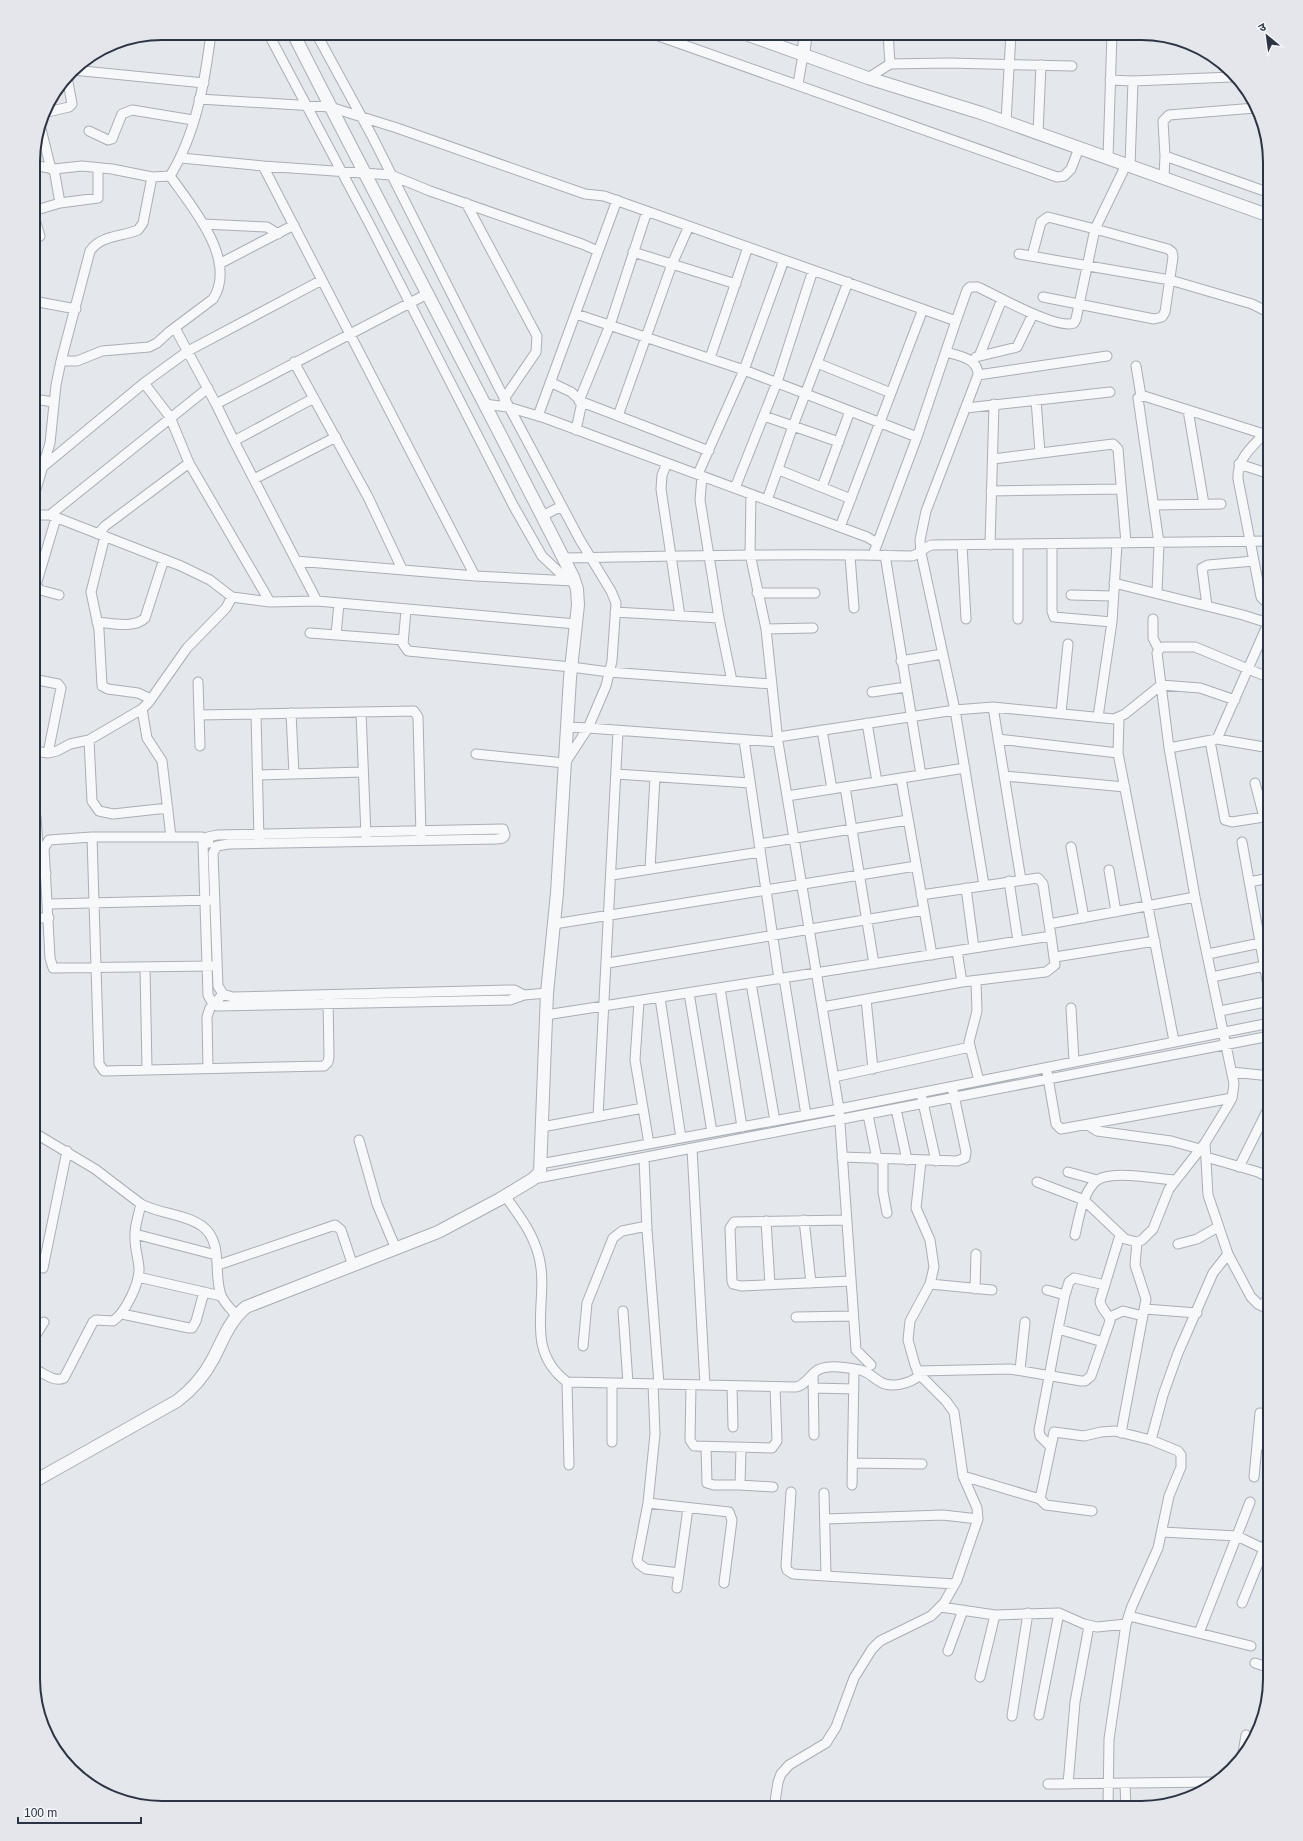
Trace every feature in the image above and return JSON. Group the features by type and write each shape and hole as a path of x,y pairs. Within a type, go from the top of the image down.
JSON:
{"street":[{"path":"170,176 181,158 204,83 210,40"},
{"path":"272,40 513,505 542,556 559,572 574,581"},
{"path":"40,1478 178,1401 192,1390 213,1359 236,1315 246,1307 438,1232 505,1196 533,1179 540,1172 547,993 554,924 571,667 578,606 577,589 542,516 296,40"},
{"path":"320,40 361,116 506,403 591,558 611,591 616,603 612,661 606,686 588,728 565,763"},
{"path":"670,40 1057,177 1064,176 1071,169 1079,148"},
{"path":"763,40 868,78 1038,133 1263,213"},
{"path":"798,84 805,40"},
{"path":"888,40 890,64"},
{"path":"1006,122 1011,40"},
{"path":"1108,158 1112,40"},
{"path":"868,78 890,64 1010,64 1072,66"},
{"path":"1038,133 1042,65"},
{"path":"82,71 204,83"},
{"path":"1110,80 1133,81 1228,77"},
{"path":"873,555 917,437 967,290 970,287 978,287 1033,314 1067,324 1072,324 1076,319 1095,229 1128,165 1133,81"},
{"path":"51,111 69,107 72,104 68,84"},
{"path":"199,99 330,107 361,116 585,194 604,196 617,200 956,322"},
{"path":"1164,178 1165,156 1163,121 1169,115 1251,108"},
{"path":"89,131 108,140 112,139 122,114 132,110 193,120"},
{"path":"43,135 60,203"},
{"path":"1165,156 1263,191"},
{"path":"181,158 263,166 391,175 430,191 598,251"},
{"path":"40,166 52,169 82,166 112,169 152,177 170,176"},
{"path":"263,166 475,576"},
{"path":"40,209 60,203 98,198 98,168"},
{"path":"61,361 77,361 102,351 149,347 157,343 213,300 220,282 220,264 218,255 203,224 170,176"},
{"path":"40,479 50,443 54,402 61,361 76,309 90,251 94,245 105,239 138,230 143,223 152,177"},
{"path":"538,416 617,200"},
{"path":"466,203 537,336 536,352 506,403"},
{"path":"576,430 581,402 610,325 647,211"},
{"path":"1032,256 1041,222 1048,217 1168,249 1172,252 1173,257 1165,312 1159,318 1043,297"},
{"path":"203,224 268,227 278,234"},
{"path":"220,264 294,225"},
{"path":"618,416 672,264 689,226"},
{"path":"710,358 748,247"},
{"path":"633,252 736,284"},
{"path":"1019,254 1170,280 1252,304 1263,310"},
{"path":"732,681 719,618 700,500 700,475 744,370 784,260"},
{"path":"735,488 777,382 813,270"},
{"path":"45,465 144,382 188,351 322,280"},
{"path":"767,500 793,426 848,282"},
{"path":"216,404 427,294"},
{"path":"973,362 980,354 1002,299"},
{"path":"40,302 76,309"},
{"path":"840,527 922,309"},
{"path":"576,314 744,370 917,437"},
{"path":"980,354 1017,347 1033,314"},
{"path":"175,328 208,388 317,601"},
{"path":"946,352 973,362 978,368 978,374 926,511 920,540 921,553 955,710 984,885"},
{"path":"978,374 1107,356"},
{"path":"294,362 368,497 402,569"},
{"path":"818,363 891,393"},
{"path":"1136,366 1140,396 1138,401 1159,543 1157,593"},
{"path":"144,382 170,417 189,463 270,602"},
{"path":"550,382 571,392 581,402 709,451"},
{"path":"40,569 53,517 170,417 208,388"},
{"path":"966,408 1110,392"},
{"path":"1140,396 1263,434"},
{"path":"234,441 314,398"},
{"path":"40,400 54,402"},
{"path":"1036,400 1040,453"},
{"path":"484,404 506,403 867,537 877,543"},
{"path":"990,545 994,404"},
{"path":"1188,410 1204,504"},
{"path":"822,488 850,411"},
{"path":"764,416 839,442"},
{"path":"254,479 336,437"},
{"path":"1263,439 1242,458 1239,464 1238,479 1261,597 1263,599"},
{"path":"993,459 1113,444 1118,449 1121,489 1122,543 1114,583 1112,622 1098,717"},
{"path":"151,699 138,693 108,689 102,686 97,622 91,587 105,526 189,463"},
{"path":"667,463 662,475 661,489 680,616"},
{"path":"1239,464 1263,473"},
{"path":"778,470 851,499"},
{"path":"992,491 1121,489"},
{"path":"751,494 750,554 757,593 766,629 778,740 839,1109 845,1220 856,1350 871,1365"},
{"path":"1154,505 1221,504"},
{"path":"542,516 562,506"},
{"path":"40,515 53,517 164,559 210,580 232,597 270,602 317,601 576,624"},
{"path":"563,558 710,557 750,554 912,556 921,553 927,546 1263,541"},
{"path":"1018,544 1018,619"},
{"path":"1052,544 1052,611 1054,617 1112,622"},
{"path":"962,545 966,618"},
{"path":"885,555 901,661 921,775"},
{"path":"850,556 854,608"},
{"path":"97,622 134,624 141,622 145,618 164,559"},
{"path":"296,561 475,576 574,581"},
{"path":"1207,606 1201,572 1202,568 1208,565 1254,561"},
{"path":"1114,583 1263,620"},
{"path":"40,590 59,595"},
{"path":"757,593 815,593"},
{"path":"1071,595 1114,596"},
{"path":"40,752 48,753 57,751 70,744 89,740 142,709 151,699 187,648 226,608 232,597"},
{"path":"336,635 339,603"},
{"path":"406,610 404,640 405,648 408,651 609,672 772,684"},
{"path":"615,612 719,618"},
{"path":"1037,1182 1084,1200 1120,1235 1130,1241 1137,1242 1147,1237 1153,1229 1166,1194 1175,1180 1204,1150 1232,1098 1234,1091 1227,1045 1196,897 1169,748 1157,653 1159,650 1154,638 1153,619"},
{"path":"766,629 813,628"},
{"path":"310,633 404,640"},
{"path":"1263,635 1235,700 1214,740 1225,820 1232,822 1263,817"},
{"path":"1061,713 1068,644"},
{"path":"1159,650 1163,647 1195,647 1263,675"},
{"path":"901,661 942,654"},
{"path":"40,680 58,684 61,688 48,753"},
{"path":"198,682 200,746"},
{"path":"567,727 744,740 778,740 822,730 867,723 955,710 993,707 1119,718 1161,685 1200,688 1235,700"},
{"path":"872,692 906,687"},
{"path":"993,707 1021,880"},
{"path":"142,709 147,738 162,761 171,837"},
{"path":"199,715 410,710 417,714 421,840"},
{"path":"361,712 366,842"},
{"path":"291,713 294,774"},
{"path":"256,714 259,839"},
{"path":"1119,718 1118,753 1149,906 1174,1041"},
{"path":"867,723 877,782"},
{"path":"822,730 832,789"},
{"path":"598,1116 608,963 618,731"},
{"path":"998,739 1118,753"},
{"path":"89,740 92,801 96,808 103,813 113,814 168,808"},
{"path":"744,740 772,935 806,1115"},
{"path":"1169,748 1214,740 1263,747"},
{"path":"476,754 565,763"},
{"path":"787,796 965,768"},
{"path":"258,775 363,772"},
{"path":"616,774 750,783"},
{"path":"1004,776 1125,786"},
{"path":"650,869 655,777"},
{"path":"901,778 932,955"},
{"path":"1255,783 1263,805"},
{"path":"845,787 874,964"},
{"path":"612,875 760,848 794,839 908,820"},
{"path":"211,900 203,847 205,840 212,836 259,839 366,842 497,839 503,838 505,835 503,830 499,828 366,832 259,839 221,845 214,849 212,853 211,900 212,966 208,995 213,1004 223,1008 328,1000"},
{"path":"212,966 53,968 50,958 44,848 49,840 92,837 198,837 205,840 214,849"},
{"path":"92,837 100,1068 108,1072 208,1068 324,1066 328,1062 329,1057 328,1000"},
{"path":"1242,842 1263,960"},
{"path":"1071,847 1084,918"},
{"path":"554,924 916,866"},
{"path":"1109,870 1116,912"},
{"path":"40,873 46,873"},
{"path":"822,1007 962,982 1046,972 1055,966 1055,957 1041,880 1034,878 1009,881 921,895"},
{"path":"1249,882 1263,879"},
{"path":"1009,881 1018,941"},
{"path":"966,888 974,948"},
{"path":"1049,924 1196,897"},
{"path":"48,904 211,900"},
{"path":"608,963 924,910"},
{"path":"40,918 48,918"},
{"path":"546,1016 1051,936"},
{"path":"1055,957 1155,941"},
{"path":"1208,954 1263,942"},
{"path":"957,951 962,982"},
{"path":"212,966 222,994 232,997 328,1000 510,1000 524,995 547,993"},
{"path":"1212,977 1263,966"},
{"path":"145,967 147,1070"},
{"path":"976,981 977,1011 969,1038 978,1081"},
{"path":"751,983 775,1121"},
{"path":"720,988 742,1127"},
{"path":"689,993 712,1132"},
{"path":"208,1068 206,1017 213,1004 222,994"},
{"path":"660,998 681,1138"},
{"path":"866,999 873,1068"},
{"path":"639,1001 635,1060 649,1144"},
{"path":"1220,1011 1263,1002"},
{"path":"1071,1008 1079,1060 1085,1071"},
{"path":"540,1164 839,1109 1187,1038 1263,1024"},
{"path":"533,1179 1263,1037"},
{"path":"1187,1038 1189,1052"},
{"path":"834,1078 970,1047"},
{"path":"1118,1052 1120,1064"},
{"path":"1046,1067 1058,1127 1065,1129 1232,1098"},
{"path":"1232,1072 1263,1075"},
{"path":"842,1157 921,1161 956,1161 965,1158 966,1155 952,1086"},
{"path":"922,1092 923,1103 936,1161"},
{"path":"542,1127 643,1108"},
{"path":"896,1109 907,1160"},
{"path":"868,1115 880,1159 883,1192 887,1213"},
{"path":"1239,1166 1263,1119"},
{"path":"1088,1125 1097,1130 1171,1141 1204,1150 1239,1166 1263,1174"},
{"path":"40,1136 67,1151 106,1177 141,1204 202,1226 211,1237 216,1255 221,1296 236,1315"},
{"path":"359,1140 377,1204 396,1249"},
{"path":"692,1149 705,1385"},
{"path":"1204,1150 1208,1195 1228,1254 1251,1297 1263,1306"},
{"path":"43,1268 67,1151"},
{"path":"644,1158 656,1384 655,1434 648,1503 637,1560 639,1564 646,1569 679,1573"},
{"path":"775,1801 778,1782 781,1774 789,1765 826,1743 836,1727 854,1678 872,1649 880,1641 931,1616 941,1607 955,1584 978,1519 977,1508 964,1476 954,1412 946,1401 919,1373 909,1348 908,1330 915,1311 930,1284 934,1260 927,1233 916,1208 921,1161"},
{"path":"1068,1172 1097,1180"},
{"path":"1075,1235 1084,1200 1092,1184 1097,1180 1110,1175 1175,1180"},
{"path":"505,1196 520,1216 530,1234 539,1257 541,1273 541,1340 551,1367 567,1382 775,1387 801,1386 821,1368 828,1367 867,1372 880,1382 892,1385 911,1381 919,1373 1002,1369 1020,1370 1081,1381 1088,1379 1091,1376 1110,1321 1110,1317 1101,1306 1100,1301 1120,1235"},
{"path":"40,1372 55,1380 64,1378 93,1322 96,1320 113,1321 122,1314 138,1277 139,1266 134,1234 141,1204"},
{"path":"804,1220 811,1283"},
{"path":"845,1220 739,1221 731,1224 732,1281 736,1286 851,1281"},
{"path":"766,1221 770,1285"},
{"path":"218,1265 335,1225 341,1230 353,1266"},
{"path":"583,1346 587,1303 613,1238 622,1231 647,1226"},
{"path":"1178,1244 1197,1239 1218,1227"},
{"path":"134,1234 216,1255"},
{"path":"1121,1433 1144,1312 1146,1294 1135,1265 1137,1242"},
{"path":"976,1254 976,1289"},
{"path":"1151,1440 1171,1372 1213,1273 1228,1254"},
{"path":"138,1277 221,1296"},
{"path":"1050,1446 1039,1433 1051,1376 1058,1329 1069,1282 1074,1278 1105,1286"},
{"path":"930,1284 992,1290"},
{"path":"1047,1290 1065,1295"},
{"path":"122,1314 192,1328 196,1321 204,1292"},
{"path":"623,1311 628,1383"},
{"path":"1110,1317 1123,1312 1197,1313"},
{"path":"796,1318 854,1316"},
{"path":"40,1329 44,1322"},
{"path":"1020,1370 1025,1322"},
{"path":"1058,1329 1103,1342"},
{"path":"852,1485 854,1370"},
{"path":"813,1374 814,1435"},
{"path":"567,1382 569,1465"},
{"path":"612,1383 612,1442"},
{"path":"691,1385 690,1440 694,1446 768,1449 775,1445 777,1441 775,1387"},
{"path":"732,1386 733,1427"},
{"path":"813,1388 854,1389"},
{"path":"1254,1477 1260,1413"},
{"path":"1040,1499 1053,1434 1058,1431 1078,1436 1108,1431 1151,1440 1178,1451 1181,1460 1181,1467 1167,1502 1158,1548 1128,1620 1109,1739 1108,1801"},
{"path":"1257,1444 1263,1445"},
{"path":"706,1447 707,1483 714,1485 773,1487"},
{"path":"740,1485 741,1448"},
{"path":"852,1463 922,1464"},
{"path":"964,1476 1040,1499 1046,1505 1092,1511"},
{"path":"791,1492 787,1570 792,1574 955,1584"},
{"path":"824,1493 826,1576"},
{"path":"1199,1633 1250,1502"},
{"path":"648,1503 726,1511 731,1516 732,1520 724,1583"},
{"path":"677,1588 688,1508"},
{"path":"825,1519 943,1515 978,1519"},
{"path":"1162,1532 1237,1536 1263,1549"},
{"path":"1242,1603 1263,1551"},
{"path":"941,1607 994,1615 1059,1612 1089,1626 1105,1627 1128,1620 1199,1633 1251,1646"},
{"path":"948,1652 963,1610"},
{"path":"1040,1715 1059,1612"},
{"path":"1012,1716 1028,1613"},
{"path":"980,1677 994,1615"},
{"path":"1068,1784 1075,1702 1089,1626"},
{"path":"1255,1663 1263,1666"},
{"path":"1244,1744 1246,1734"},
{"path":"1048,1784 1206,1782"},
{"path":"1125,1784 1126,1801"}]}
